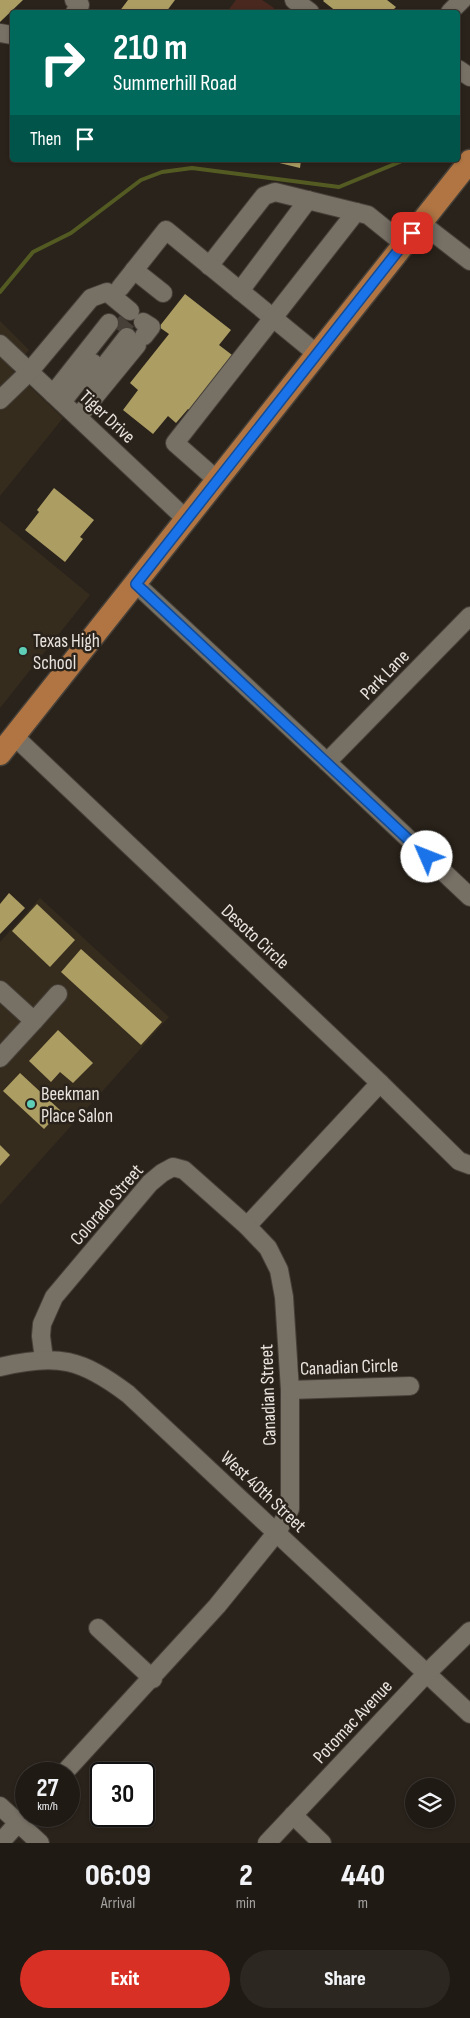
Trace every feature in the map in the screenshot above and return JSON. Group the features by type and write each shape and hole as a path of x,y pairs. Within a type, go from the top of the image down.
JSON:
{"main road":[{"path":"0,754 470,161"}],"street":[{"path":"294,0 307,10"},
{"path":"452,10 462,0"},
{"path":"209,266 264,196 275,192 368,215 404,244"},
{"path":"240,291 308,200"},
{"path":"217,480 175,443 356,212"},
{"path":"421,223 470,261"},
{"path":"66,406 129,321 134,270 166,230 318,354"},
{"path":"134,270 163,292"},
{"path":"0,400 30,372 91,298 107,292 129,321"},
{"path":"66,406 129,321"},
{"name":"Tiger Drive","path":"0,344 187,520"},
{"path":"136,584 470,897"},
{"name":"Park Lane","path":"328,762 470,616"},
{"name":"Desoto Circle","path":"14,736 459,1161 470,1166"},
{"path":"0,990 34,1021"},
{"path":"0,1058 58,994"},
{"path":"247,1226 380,1084"},
{"name":"Colorado Street","path":"44,1359 41,1336 42,1324 54,1297 150,1183 162,1173 173,1168 184,1170 247,1226"},
{"name":"Canadian Street","path":"75,1762 217,1606 277,1532 290,1509 290,1390 284,1297 279,1270 268,1248 247,1226"},
{"name":"West 40th Street","path":"0,1367 44,1359 72,1362 89,1368 107,1378 128,1394 470,1714"},
{"name":"Canadian Circle","path":"290,1390 410,1386"},
{"path":"98,1628 152,1679"},
{"name":"Potomac Avenue","path":"267,1843 470,1630"},
{"path":"0,1806 15,1814"},
{"path":"293,1815 322,1843"},
{"path":"0,1843 15,1826"},
{"path":"28,1827 40,1843"}],"shaded area":[{"path":"236,0 262,0 274,8 272,10 228,10"},
{"path":"0,321 29,350 12,370 63,418 0,496"},
{"name":"Texas High School","path":"0,521 90,595 0,708"},
{"path":"40,898 169,1017 0,1205 0,942"}],"building":[{"path":"0,0 23,0 13,10 10,10 10,12 0,22"},
{"path":"128,0 175,0 168,10 120,10"},
{"path":"387,0 396,7 393,10 334,10 323,1"},
{"path":"275,162 301,162 300,168"},
{"path":"185,294 231,330 219,345 236,358 193,412 188,409 176,423 168,416 153,434 123,410 138,390 130,383 169,334 159,327"},
{"path":"54,488 94,520 80,537 83,539 65,562 25,530"},
{"path":"9,893 25,908 0,934 0,904"},
{"path":"37,904 75,940 50,967 12,931"},
{"path":"81,949 162,1022 141,1045 61,972"},
{"path":"58,1030 93,1063 73,1083 60,1072 51,1082 29,1061"},
{"path":"20,1073 61,1111 44,1129 3,1091"},
{"path":"0,1145 10,1155 0,1166"}],"waterway":[{"path":"0,292 33,252 71,233 141,180 162,172 192,168 339,187 400,162"}],"tunnel":[{"path":"119,331 127,321"}],"place":[{"name":"Texas High School","path":"23,651"},
{"name":"Beekman Place Salon","path":"31,1104"}],"route":[{"path":"412,233 136,584 328,762 427,857"}]}
